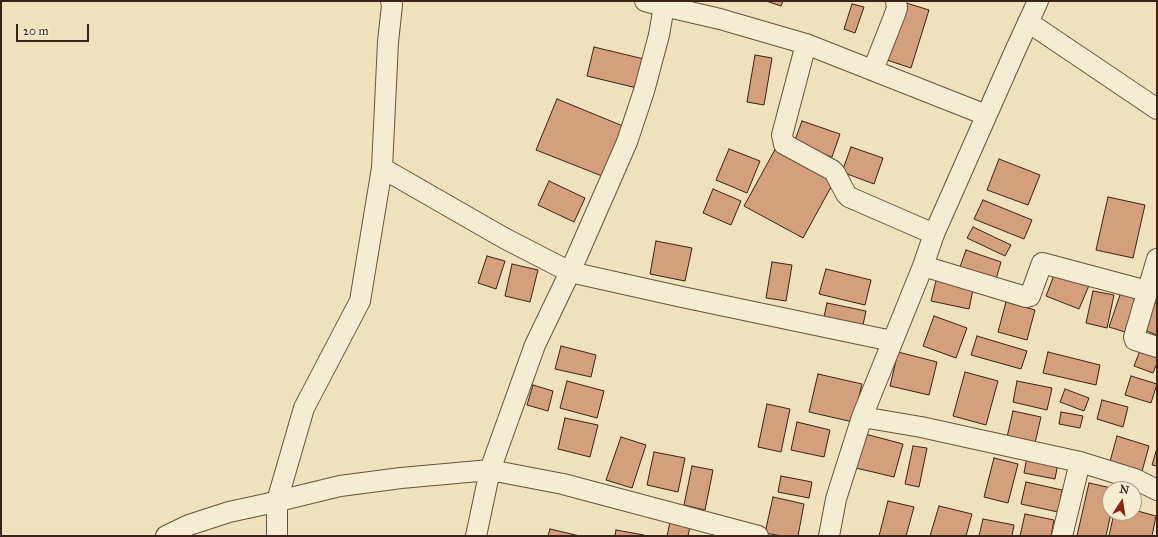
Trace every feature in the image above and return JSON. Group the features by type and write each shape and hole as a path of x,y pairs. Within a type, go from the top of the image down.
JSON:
{"street":[{"path":"278,536 277,501 304,408 360,301 382,168 388,42 392,1"},
{"path":"646,1 720,19 806,44 986,115"},
{"path":"873,70 895,14 897,8 896,1"},
{"path":"829,536 836,498 862,417 923,266 934,234 1038,1"},
{"path":"476,536 490,470 535,345 570,272 627,142 644,91 659,35 664,6"},
{"path":"1028,22 1157,109"},
{"path":"806,44 782,135 784,144 832,170 849,197 934,234"},
{"path":"382,168 504,238 570,272 892,341"},
{"path":"1157,259 1134,337 1135,340 1157,347"},
{"path":"923,266 1026,297 1030,296 1041,264 1044,262 1147,291"},
{"path":"862,417 921,427 1080,462 1135,480 1157,490"},
{"path":"1062,536 1080,462"},
{"path":"166,536 190,525 229,512 340,486 401,478 490,470 563,484 758,536"}],"building":[{"path":"766,1 783,1 781,6"},
{"path":"903,2 929,10 911,68 884,59"},
{"path":"852,4 864,7 855,33 844,29"},
{"path":"594,47 644,59 637,88 587,76"},
{"path":"755,55 772,58 764,105 747,102"},
{"path":"557,99 623,126 602,176 536,150"},
{"path":"802,121 840,134 832,157 794,143"},
{"path":"777,146 836,178 803,238 744,206"},
{"path":"851,147 883,158 874,184 842,172"},
{"path":"729,149 760,161 747,193 716,180"},
{"path":"999,159 1040,175 1028,205 987,190"},
{"path":"549,181 585,198 574,222 538,205"},
{"path":"713,189 741,201 731,225 703,213"},
{"path":"1108,197 1145,205 1133,258 1096,250"},
{"path":"983,200 1032,220 1024,239 974,219"},
{"path":"973,227 1011,245 1005,256 967,238"},
{"path":"656,241 692,248 685,281 650,274"},
{"path":"966,250 1001,262 996,279 960,267"},
{"path":"487,256 505,261 496,289 478,283"},
{"path":"772,262 792,265 786,301 766,298"},
{"path":"512,264 538,270 530,302 505,296"},
{"path":"826,269 871,280 865,305 819,294"},
{"path":"1056,270 1090,283 1079,309 1046,296"},
{"path":"937,277 974,285 969,309 931,301"},
{"path":"1093,291 1114,295 1107,328 1086,323"},
{"path":"1121,292 1137,297 1125,332 1109,327"},
{"path":"1006,302 1035,310 1027,340 998,332"},
{"path":"827,303 866,311 863,325 824,317"},
{"path":"1155,303 1157,304 1157,335 1144,330"},
{"path":"934,316 967,328 956,358 923,346"},
{"path":"977,336 1027,351 1021,369 971,355"},
{"path":"561,346 596,355 591,377 555,369"},
{"path":"1141,348 1157,354 1157,363 1153,373 1134,366"},
{"path":"898,352 937,362 929,395 890,386"},
{"path":"1048,352 1100,365 1096,385 1043,373"},
{"path":"965,372 998,381 986,425 953,416"},
{"path":"818,374 862,384 853,422 809,412"},
{"path":"1131,376 1157,384 1151,403 1125,395"},
{"path":"567,381 604,391 597,418 560,408"},
{"path":"1017,381 1052,388 1047,410 1013,402"},
{"path":"533,385 553,391 548,411 527,405"},
{"path":"1065,389 1089,398 1084,411 1060,402"},
{"path":"1102,400 1128,407 1123,427 1097,419"},
{"path":"767,404 790,409 781,452 758,447"},
{"path":"1013,411 1041,417 1035,443 1007,437"},
{"path":"1061,412 1083,416 1080,428 1059,424"},
{"path":"565,418 598,425 590,457 558,449"},
{"path":"797,422 830,430 824,457 791,450"},
{"path":"865,434 903,444 894,477 856,468"},
{"path":"1117,436 1149,446 1141,475 1109,465"},
{"path":"621,437 646,445 632,488 606,480"},
{"path":"913,446 927,448 919,487 905,484"},
{"path":"1157,448 1157,466 1152,465"},
{"path":"654,452 685,458 678,492 647,485"},
{"path":"1027,457 1058,463 1055,479 1024,473"},
{"path":"994,458 1018,464 1008,503 984,497"},
{"path":"692,466 713,470 705,510 684,505"},
{"path":"781,476 812,482 809,498 778,492"},
{"path":"1026,482 1062,490 1058,512 1021,504"},
{"path":"1089,483 1102,486 1102,521 1109,521 1106,536 1077,536"},
{"path":"773,497 804,504 798,536 782,536 765,533"},
{"path":"888,501 914,507 906,536 879,536"},
{"path":"939,506 972,514 966,536 930,536"},
{"path":"1142,512 1156,516 1152,536 1109,536 1112,521 1142,521"},
{"path":"1025,514 1054,520 1051,536 1020,536"},
{"path":"983,519 1014,525 1012,536 979,536"},
{"path":"670,522 690,526 688,536 667,536"},
{"path":"550,529 580,536 548,536"},
{"path":"616,530 644,535 615,536"}]}
